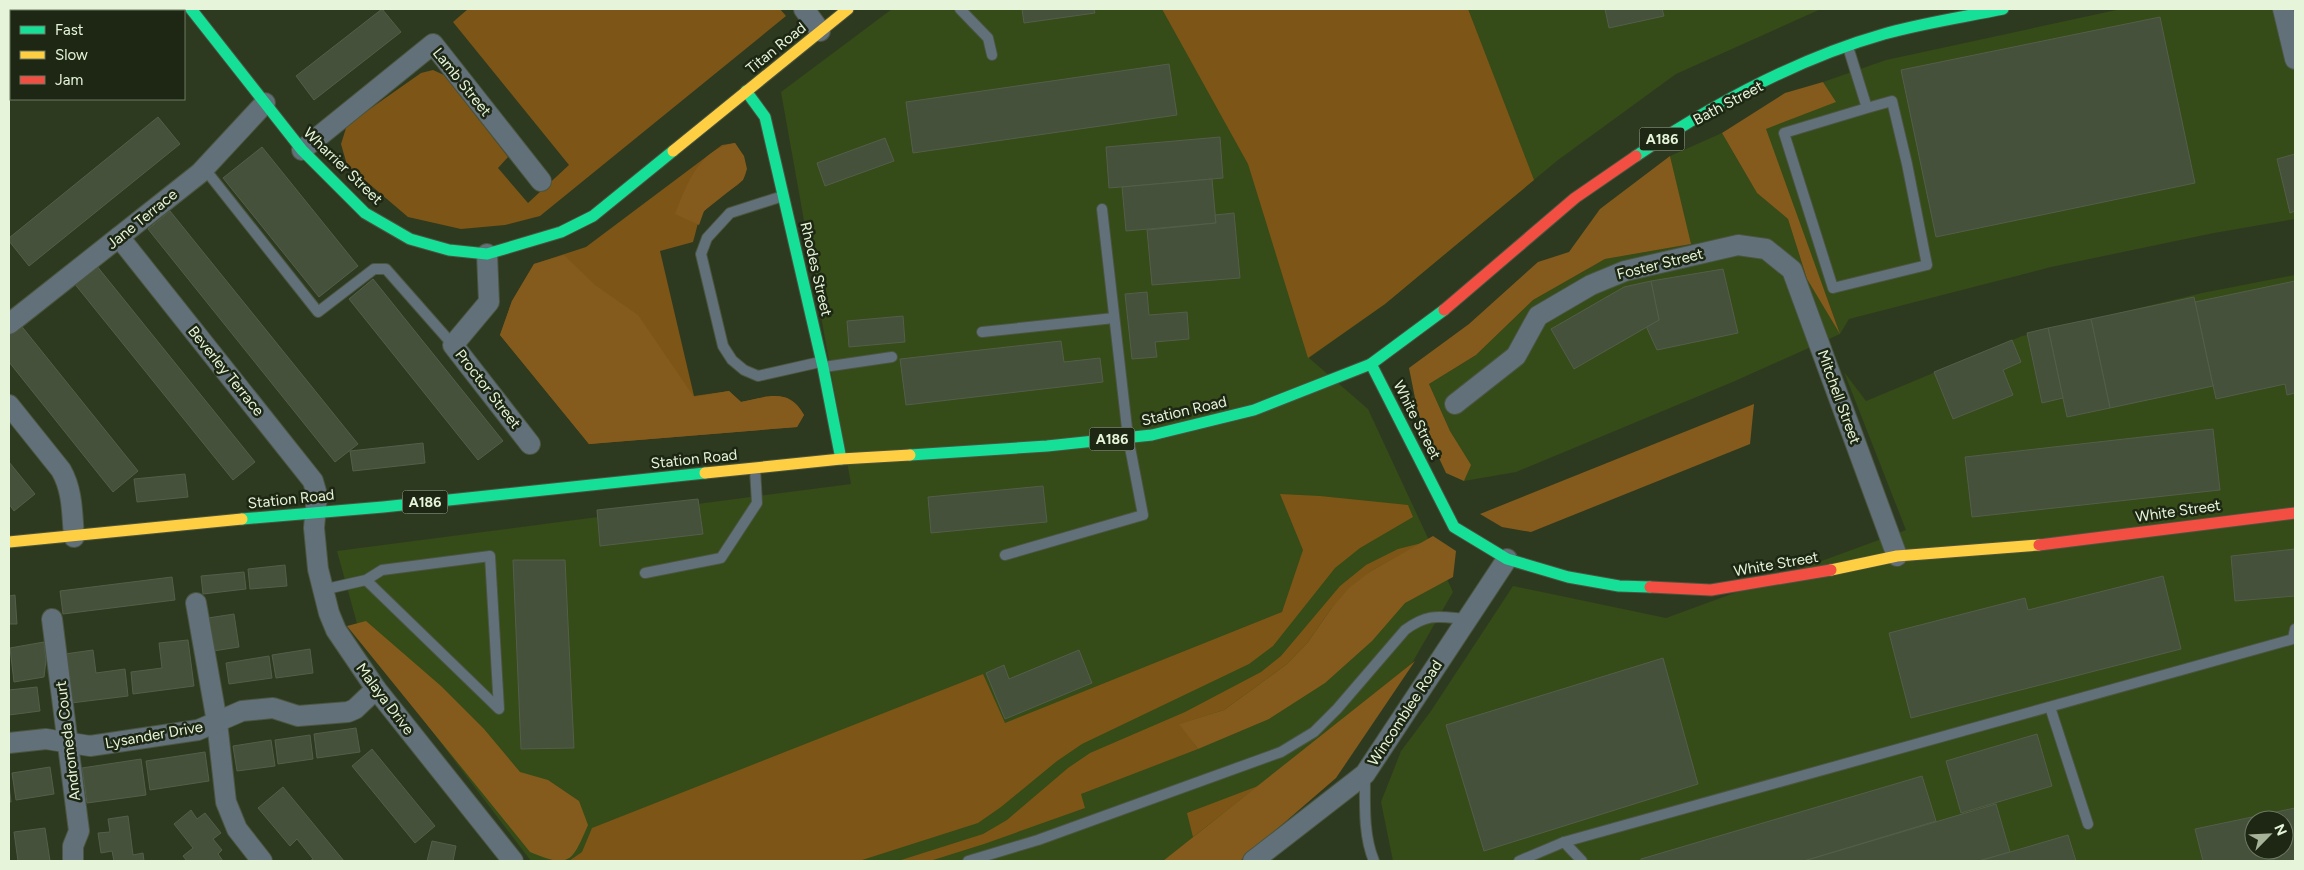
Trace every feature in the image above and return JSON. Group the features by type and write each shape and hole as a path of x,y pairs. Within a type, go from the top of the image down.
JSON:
{"street":[{"name":"Wharrier Street","path":"191,9 302,150 365,212 410,239 449,250 487,254 561,232 592,216 746,91"},
{"path":"804,9 820,31"},
{"name":"Titan Road","path":"746,91 848,9"},
{"name":"Bath Street","path":"1371,364 1472,288 1575,198 1647,149 1720,104 1805,63 1848,46 1885,34 2003,9"},
{"path":"2283,9 2295,59"},
{"name":"Lamb Street","path":"302,150 433,44 540,180"},
{"name":"Rhodes Street","path":"746,91 765,117 842,459"},
{"name":"Jane Terrace","path":"9,324 119,238 204,168 265,103"},
{"name":"Beverley Terrace","path":"119,238 307,471 316,487 316,510"},
{"name":"Foster Street","path":"1455,404 1516,356 1538,316 1591,285 1625,271 1738,245 1766,249"},
{"name":"Mitchell Street","path":"1766,249 1792,270 1897,556"},
{"name":"Proctor Street","path":"487,254 489,302 453,345 530,444"},
{"name":"Station Road","path":"9,542 74,537 316,510 383,507 842,459 1047,446 1152,435 1254,410 1371,364"},
{"name":"White Street","path":"1371,364 1454,527 1507,559 1568,577 1619,586 1711,590 1801,576 1897,556 2006,550 2295,513"},
{"path":"9,405 67,480 74,537"},
{"name":"Malaya Drive","path":"316,510 314,528 322,590 336,630 376,689 513,861"},
{"name":"Wincomblee Road","path":"1254,861 1366,774 1507,559"},
{"path":"196,604 217,722 226,802 237,829 262,861"},
{"name":"Andromeda Court","path":"52,619 79,831 72,846 73,861"},
{"name":"Lysander Drive","path":"9,743 46,739 90,746 198,730 242,710 273,708 298,716 348,712 355,709 376,689"}],"lane":[{"path":"960,9 988,38 992,55"},
{"path":"1848,46 1867,108"},
{"path":"1892,102 1907,164 1927,265 1833,288 1784,132 1867,108 1892,102"},
{"path":"204,168 318,312 374,269 386,269 453,345"},
{"path":"784,196 730,212 707,238 701,254 723,346 732,360 744,370 758,376 822,365 892,357"},
{"path":"1005,555 1143,515 1128,437 1102,209"},
{"path":"982,332 1114,318"},
{"path":"645,573 721,558 758,503 755,468"},
{"path":"322,590 366,580 382,570 490,556 499,710 366,580"},
{"path":"968,861 1038,840 1281,752 1314,732 1337,709 1406,630 1418,620 1434,616 1467,619"},
{"path":"1519,861 1564,842 2293,639 2295,629"},
{"path":"2050,707 2088,824"},
{"path":"1366,774 1365,810 1370,851 1374,861"},
{"path":"1564,842 1582,861"}],"shaded area":[{"path":"468,9 780,9 786,16 540,216 505,225 461,229 408,217 347,165 341,144 347,125 421,73 433,70 444,75 508,157 498,168 528,203 569,165 453,22"},
{"path":"892,9 1821,9 1676,74 1558,160 1385,304 1309,358 1368,409 1453,592 1404,677 1197,861 531,861 361,638 337,551 851,484 781,92"},
{"path":"1162,9 1468,9 1534,180 1385,304 1308,358 1248,164"},
{"path":"2121,9 2295,9 2295,219 2214,233 2051,267 1849,319 1840,334 1735,381 1516,472 1464,481 1470,465 1450,431 1429,384 1476,355 1533,300 1605,259 1690,244 1670,156 1722,133 1757,193 1788,219 1807,279 1839,331 1765,129 1835,102 1823,82 1886,60"},
{"path":"1823,82 1836,102 1766,129 1840,334 1807,279 1788,219 1757,193 1722,133 1785,93"},
{"path":"735,143 743,157 746,168 745,176 733,189 714,201 705,210 699,221 693,242 660,251 694,396 729,391 741,402 768,397 784,397 798,406 804,415 797,427 589,444 500,335 512,301 534,264 586,247 722,145"},
{"path":"735,143 744,156 747,169 743,180 704,211 699,225 675,214 684,191 703,160 712,152"},
{"path":"1670,156 1691,244 1605,259 1533,300 1476,355 1429,384 1450,431 1471,465 1464,481 1446,473 1418,413 1409,368 1469,324 1538,262 1569,252 1600,209"},
{"path":"564,255 595,285 638,315 694,397 729,391 741,402 776,396 784,397 798,406 804,415 797,427 589,444 500,335 512,301 534,264"},
{"path":"2295,275 2295,861 1393,861 1381,802 1401,751 1431,711 1513,586 1666,618 1906,530 1844,372 1866,401 2022,336 2202,293"},
{"path":"1754,404 1750,444 1531,532 1502,527 1480,514"},
{"path":"1280,494 1408,505 1413,517 1360,548 1335,568 1273,646 1249,664 1082,744 1057,761 1001,807 978,823 859,861 569,861 582,852 592,828 983,674 1005,723 1282,612 1303,550"},
{"path":"1433,536 1456,551 1453,577 1405,603 1372,641 1325,683 1269,719 1198,749 1179,724 1224,710 1287,664 1308,642 1331,609 1349,588 1371,571"},
{"path":"1422,543 1371,571 1331,609 1308,642 1287,664 1224,710 1180,724 1198,749 1081,794 1085,808 930,861 898,861 983,834 1007,820 1068,768 1090,753 1185,712 1261,672 1281,656 1340,586 1366,565 1398,549"},
{"path":"366,621 441,686 484,729 520,772 548,780 579,801 588,825 578,847 568,859 562,861 554,860 530,852 347,626"},
{"path":"1415,661 1336,778 1240,861 1163,861"},
{"path":"1258,786 1193,837 1187,813"}],"building":[{"path":"130,9 131,10 80,10"},
{"path":"382,9 401,32 314,100 296,76"},
{"path":"1022,9 1094,9 1095,13 1024,23"},
{"path":"1605,9 1662,9 1664,16 1609,28"},
{"path":"2160,17 2195,183 1936,237 1901,70"},
{"path":"1169,64 1177,115 913,153 906,102"},
{"path":"158,117 180,144 29,266 9,241 9,238"},
{"path":"1220,137 1223,178 1109,188 1106,147"},
{"path":"885,138 894,161 825,186 817,163"},
{"path":"262,147 358,266 319,297 223,178"},
{"path":"2295,154 2295,211 2290,213 2277,159"},
{"path":"1212,179 1216,223 1126,231 1122,187"},
{"path":"170,211 358,444 335,462 148,229"},
{"path":"1234,213 1240,278 1152,285 1147,230 1216,223 1215,215"},
{"path":"96,265 255,462 233,480 74,283"},
{"path":"1723,269 1738,333 1657,350 1646,326 1659,320 1651,281"},
{"path":"373,279 503,441 478,460 349,299"},
{"path":"1651,281 1659,320 1574,369 1551,329 1624,287"},
{"path":"2295,281 2295,393 2287,395 2285,384 2216,399 2195,302"},
{"path":"1147,292 1149,315 1187,312 1189,339 1155,342 1157,357 1132,359 1125,294"},
{"path":"2194,297 2213,386 2110,408 2091,319"},
{"path":"903,316 905,342 849,347 847,321"},
{"path":"2091,319 2110,408 2067,417 2048,328"},
{"path":"19,323 138,471 113,492 9,362 9,332"},
{"path":"2048,328 2063,398 2042,403 2027,333"},
{"path":"2012,340 2021,362 2003,370 2013,395 1953,419 1934,372"},
{"path":"1061,341 1064,362 1100,358 1103,382 906,405 900,359"},
{"path":"2213,429 2220,490 1972,517 1965,457"},
{"path":"423,443 425,463 353,471 350,451"},
{"path":"9,462 35,494 14,511 9,504"},
{"path":"185,474 188,497 137,502 134,479"},
{"path":"1043,486 1047,522 931,533 928,497"},
{"path":"698,499 703,534 600,546 597,510"},
{"path":"2295,549 2295,596 2235,601 2231,556"},
{"path":"513,560 565,560 574,748 521,749"},
{"path":"285,565 287,586 250,589 248,569"},
{"path":"244,572 246,589 203,594 201,576"},
{"path":"2163,576 2181,649 1911,718 1889,633 2025,598 2028,610"},
{"path":"172,577 175,600 63,614 60,591"},
{"path":"15,595 17,624 9,624 9,596"},
{"path":"234,614 239,647 213,651 208,618"},
{"path":"188,640 194,686 133,694 131,672 162,668 159,643"},
{"path":"44,642 46,660 44,677 14,682 10,648"},
{"path":"310,649 313,673 276,678 272,655"},
{"path":"93,650 96,673 125,669 128,696 71,703 65,654"},
{"path":"1079,650 1092,683 1005,719 986,673 1004,665 1009,679"},
{"path":"269,656 272,678 229,684 226,663"},
{"path":"1663,658 1698,784 1484,851 1446,725"},
{"path":"37,687 40,711 9,715 9,690"},
{"path":"356,728 360,752 317,758 314,734"},
{"path":"2037,734 2052,786 1961,813 1946,761"},
{"path":"310,735 313,759 278,764 275,740"},
{"path":"271,740 275,766 237,771 233,746"},
{"path":"372,749 435,826 415,843 352,766"},
{"path":"205,752 209,781 150,790 146,761"},
{"path":"141,759 146,795 87,803 82,768"},
{"path":"50,767 54,794 16,800 12,773"},
{"path":"1922,776 1936,821 1804,861 1641,861 1641,859"},
{"path":"9,784 11,802 9,802"},
{"path":"283,787 344,861 310,861 313,859 297,839 290,846 258,808"},
{"path":"1996,804 2010,852 1979,861 1804,861"},
{"path":"2295,808 2295,861 2203,861 2195,829 2244,819 2244,860 2294,860 2294,810 2285,810"},
{"path":"191,810 197,819 205,813 221,833 213,839 222,850 218,854 223,861 187,861 183,856 193,848 174,824"},
{"path":"128,816 133,855 143,853 144,861 114,861 112,851 101,853 98,833 110,832 108,819"},
{"path":"45,828 50,861 18,861 14,832"},
{"path":"2068,835 2076,861 1979,861 2010,852"},
{"path":"432,841 456,846 453,861 427,861"}],"traffic: fast":[{"path":"191,9 302,150 365,213 410,239 449,250 487,254 561,232 593,216 673,151"},
{"path":"1636,156 1694,119 1756,85 1819,56 1851,44 1899,30 2003,9"},
{"path":"746,91 765,117 823,367 841,459"},
{"path":"910,455 1047,446 1152,435 1254,410 1371,364 1444,310"},
{"path":"1371,364 1454,527 1507,559 1568,577 1619,586 1650,587"},
{"path":"242,519 383,507 705,473"}],"traffic: slow":[{"path":"673,151 848,9"},
{"path":"705,473 841,459 910,455"},
{"path":"9,542 242,519"},
{"path":"1831,570 1897,556 2039,545"}],"traffic: jam":[{"path":"1444,310 1575,198 1636,156"},
{"path":"2039,545 2295,513"},
{"path":"1650,587 1711,590 1831,570"}]}
